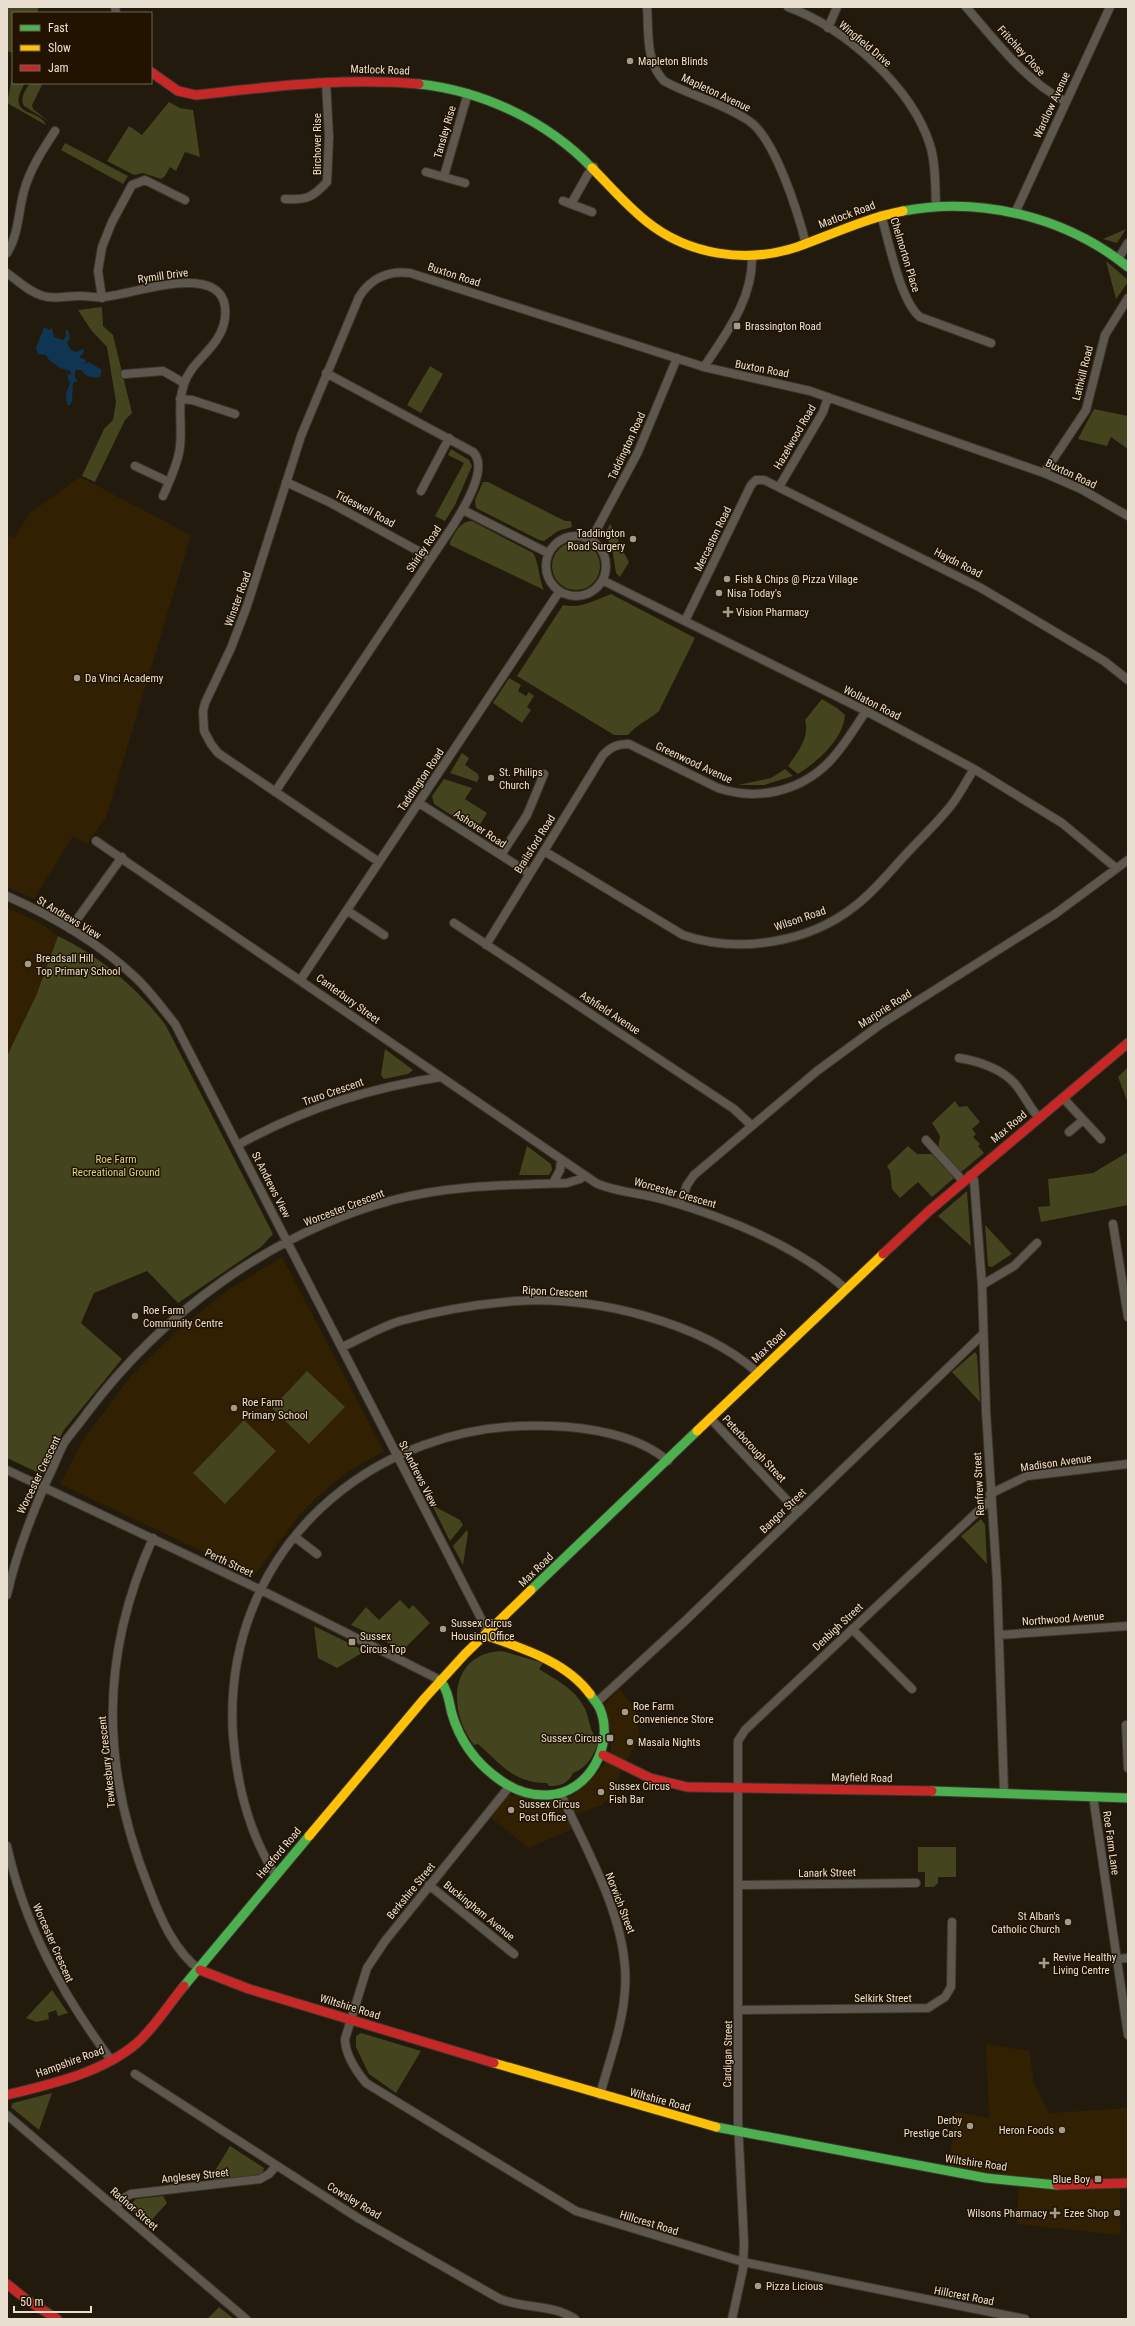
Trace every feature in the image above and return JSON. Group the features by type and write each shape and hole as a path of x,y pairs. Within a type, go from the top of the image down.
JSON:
{"street":[{"name":"Mapleton Avenue","path":"647,7 650,60 655,71 668,83 742,117 760,130 769,144 784,179 806,244"},
{"name":"Wingfield Drive","path":"788,7 828,28 883,72 918,115 931,146 936,206"},
{"path":"828,28 837,7"},
{"name":"Fritchley Close","path":"966,7 1027,77 1046,91 1066,102"},
{"name":"Wardlow Avenue","path":"1015,213 1110,7"},
{"name":"Matlock Road","path":"152,73 178,91 196,95 326,82 377,80 408,82 468,93 493,102 534,122 563,142 594,167 643,218 666,235 695,248 733,256 752,256 776,253 806,244 881,215 936,206 995,208 1015,213 1064,229 1128,266"},
{"name":"Birchover Rise","path":"285,199 305,200 320,190 327,182 329,137 326,82"},
{"name":"Tansley Rise","path":"444,176 468,93"},
{"path":"7,253 15,235 24,192 33,166 55,132"},
{"path":"572,204 588,174 594,167"},
{"name":"Tansley Rise","path":"426,172 465,183"},
{"path":"102,298 98,271 102,247 112,222 132,185 145,180 185,200"},
{"path":"563,201 592,212"},
{"name":"Chelmorton Place","path":"881,215 905,296 913,311 920,316 990,343"},
{"path":"1118,259 1128,243"},
{"path":"704,367 742,306 752,268 752,256"},
{"name":"Buxton Road","path":"383,275 401,272 410,273 704,367 791,385 1044,473 1082,489 1128,516"},
{"name":"Winster Road","path":"379,862 214,749 204,731 203,711 247,606 301,436 326,373 359,297 371,282 383,275"},
{"name":"Rymill Drive","path":"8,276 42,296 102,298 177,283 194,283 209,286 219,294 225,319 214,344 191,370 184,383 180,399 179,453 163,496"},
{"name":"Lathkill Road","path":"1044,473 1086,410 1104,335 1128,298"},
{"name":"Taddington Road","path":"592,540 638,452 677,358"},
{"path":"125,374 163,371 184,383"},
{"name":"Shirley Road","path":"275,792 463,510 476,478 480,463 473,452 326,373"},
{"name":"Hazelwood Road","path":"779,487 823,412 828,397"},
{"path":"180,399 192,400 235,414"},
{"path":"422,491 449,438"},
{"path":"135,466 169,482"},
{"name":"Mercaston Road","path":"685,621 751,485 758,479 769,481"},
{"name":"Haydn Road","path":"769,481 981,588 1104,661 1128,680"},
{"name":"Tideswell Road","path":"286,482 355,516 431,558"},
{"path":"463,510 548,553"},
{"path":"578,536 592,540 600,547 605,558 607,569 604,581 595,590 585,595 572,596 559,592 551,583 547,573 546,563 548,553 556,544 567,538 578,536"},
{"name":"Wollaton Road","path":"604,581 866,711 974,769 1062,823 1116,868"},
{"name":"Taddington Road","path":"300,979 348,911 559,592"},
{"name":"Greenwood Avenue","path":"603,755 610,748 619,744 629,744 718,788 742,794 767,793 795,785 817,772 838,751 866,711"},
{"name":"Brailsford Road","path":"486,945 603,755"},
{"name":"Wilson Road","path":"544,851 683,935 702,942 733,944 763,942 790,937 818,928 856,906 887,875 952,803 974,769"},
{"path":"501,855 527,815 544,774"},
{"name":"Ashover Road","path":"419,803 529,873"},
{"name":"Canterbury Street","path":"96,841 122,857 300,979 584,1176"},
{"path":"70,929 122,857"},
{"name":"Marjorie Road","path":"680,1204 691,1178 751,1125 817,1071 881,1024 1055,914 1128,860"},
{"name":"St Andrews View","path":"7,896 70,929 135,977 175,1024 288,1242 486,1634"},
{"path":"348,911 384,936"},
{"name":"Ashfield Avenue","path":"454,923 734,1109 751,1125"},
{"name":"Max Road","path":"440,1680 486,1634 668,1461 710,1418 846,1289 970,1175 1064,1099 1128,1044"},
{"path":"960,1058 976,1061 1008,1073 1040,1118"},
{"name":"Truro Crescent","path":"238,1145 271,1128 334,1101 388,1086 440,1077"},
{"path":"1064,1099 1101,1139"},
{"path":"1069,1132 1083,1120"},
{"path":"926,1140 963,1182"},
{"path":"553,1183 560,1170 561,1160"},
{"name":"Renfrew Street","path":"970,1175 974,1180 982,1285 1004,1792"},
{"name":"Worcester Crescent","path":"7,1596 28,1522 43,1488 64,1444 106,1388 149,1341 175,1318 220,1283 288,1242 335,1220 394,1200 480,1186 573,1182 584,1176 601,1186 638,1193 680,1204 722,1218 765,1237 817,1267 846,1289"},
{"path":"1113,1224 1125,1270 1128,1317"},
{"path":"982,1285 1014,1266 1037,1243"},
{"name":"Ripon Crescent","path":"342,1348 398,1322 438,1312 517,1301 550,1301 588,1305 636,1314 688,1330 726,1349 743,1360 758,1373"},
{"name":"Bangor Street","path":"597,1702 983,1334"},
{"name":"Peterborough Street","path":"710,1418 798,1512"},
{"path":"276,1876 260,1848 247,1814 238,1780 233,1727 233,1696 237,1665 248,1624 261,1590 295,1536 328,1500 369,1471 397,1456 457,1434 493,1428 529,1425 568,1426 610,1434 638,1443 659,1454 668,1461"},
{"name":"Madison Avenue","path":"990,1496 1027,1476 1128,1464"},
{"name":"Perth Street","path":"7,1470 261,1590 440,1680"},
{"name":"Denbigh Street","path":"736,1788 738,1741 745,1730 990,1496"},
{"path":"295,1536 317,1554"},
{"name":"Tewkesbury Crescent","path":"153,1538 134,1584 119,1645 112,1703 117,1774 125,1822 151,1893 170,1934 186,1958 200,1970"},
{"name":"Northwood Avenue","path":"998,1635 1128,1626"},
{"path":"852,1629 912,1689"},
{"path":"440,1680 445,1686 453,1719 463,1741 486,1769 509,1787 526,1794 561,1795 580,1784 603,1755 605,1738 604,1722 597,1702 578,1681 544,1657 486,1634"},
{"name":"Hereford Road","path":"138,2042 200,1970 276,1876 440,1680"},
{"path":"1126,1725 1128,1768"},
{"name":"Mayfield Road","path":"603,1755 650,1778 669,1784 687,1787 1004,1792 1128,1798"},
{"name":"Berkshire Street","path":"351,2020 372,1958 509,1787"},
{"name":"Cardigan Street","path":"732,2319 743,2262 739,2132 736,1788"},
{"name":"Norwich Street","path":"561,1795 605,1891 618,1924 624,1950 626,1977 624,2000 600,2096"},
{"name":"Roe Farm Lane","path":"1093,1796 1128,2035"},
{"name":"Worcester Crescent","path":"7,1846 23,1902 47,1961 67,1997 110,2060"},
{"name":"Lanark Street","path":"738,1885 916,1883"},
{"name":"Buckingham Avenue","path":"429,1885 514,1954"},
{"name":"Selkirk Street","path":"739,2010 928,2008 945,1997 951,1987 952,1922"},
{"path":"1117,1959 1128,1958"},
{"name":"Wiltshire Road","path":"200,1970 248,1989 600,2096 739,2132 986,2178 1054,2185 1128,2183"},
{"name":"Hillcrest Road","path":"351,2020 346,2045 352,2060 366,2083 385,2096 576,2211 743,2262 1025,2319"},
{"name":"Hampshire Road","path":"7,2095 54,2082 121,2056 138,2042"},
{"name":"Cowsley Road","path":"135,2074 358,2218 500,2299 518,2304 554,2310 575,2319"},
{"name":"Radnor Street","path":"7,2115 246,2319"},
{"name":"Anglesey Street","path":"115,2207 124,2198 131,2194 260,2179 269,2174 276,2166"},
{"path":"7,2284 27,2300 57,2319"}],"shaded area":[{"name":"Da Vinci Academy","path":"80,477 191,535 106,818 87,844 73,836 34,899 7,887 7,534 14,538 30,513"},
{"name":"Breadsall Hill Top Primary School","path":"7,907 42,924 58,936 39,992 7,1056"},
{"name":"Roe Farm Primary School","path":"282,1257 384,1451 346,1473 317,1497 301,1513 254,1576 60,1484 83,1440 131,1376 178,1330 228,1290"},
{"path":"619,1689 635,1707 640,1737 621,1770 614,1792 602,1805 576,1814 572,1829 529,1848 491,1818 507,1794 546,1801 572,1796 602,1768 611,1752 611,1732 605,1704"},
{"path":"986,2044 1029,2051 1034,2083 1049,2113 1128,2108 1128,2177 1120,2178 1121,2235 1017,2224 1019,2177 949,2168 955,2112 989,2118"}],"green space":[{"path":"7,7 39,7 37,12 12,12 12,53 7,51"},
{"path":"12,78 12,84 25,84 20,94 19,102 21,107 25,111 43,120 46,125 7,103"},
{"path":"29,84 42,84 32,105 33,109 48,121 24,106 23,97"},
{"path":"169,102 180,108 193,110 200,157 185,152 176,171 170,167 165,176 161,179 143,173 134,175 107,161 129,126 142,135"},
{"path":"65,143 128,176 123,184 61,150"},
{"path":"1126,229 1117,243 1103,239"},
{"path":"1106,261 1127,279 1128,282 1116,299"},
{"path":"102,307 103,326 113,335 132,413 125,420 95,482 82,476 104,429 113,420 116,402 107,347 91,330 78,310"},
{"path":"430,366 443,374 421,413 407,405"},
{"path":"1094,409 1128,416 1128,449 1111,437 1107,446 1078,439"},
{"path":"451,449 469,460 472,466 455,505 445,521 435,516 464,463 448,455"},
{"path":"483,482 488,482 565,521 571,521 572,527 558,531 544,541 539,540 476,508 475,500"},
{"path":"472,521 533,553 544,590 450,545 450,542 458,528 464,523"},
{"path":"610,524 619,542 611,545 604,535"},
{"path":"571,542 581,542 593,549 600,561 600,571 593,583 581,590 571,590 563,586 556,579 552,571 552,561 556,553 563,546"},
{"path":"619,544 629,562 620,577 616,573 612,548"},
{"path":"611,594 695,638 659,711 635,728 628,735 614,735 517,676 563,605 582,605"},
{"path":"509,678 521,685 518,691 526,696 529,692 534,696 527,707 531,710 522,723 493,703"},
{"path":"822,699 845,715 843,724 840,733 828,749 814,763 798,774 788,766 802,744 806,732 805,720"},
{"path":"462,753 469,758 465,765 478,774 479,778 477,782 450,773"},
{"path":"785,769 793,776 764,785 738,785 771,778"},
{"path":"444,779 472,788 465,799 487,813 476,831 434,804 432,796"},
{"name":"Roe Farm Recreational Ground","path":"58,936 89,953 103,963 142,997 165,1024 273,1234 261,1247 178,1303 147,1271 94,1293 81,1323 122,1359 64,1430 41,1474 7,1458 7,1056 36,996"},
{"path":"385,1049 413,1070 408,1074 384,1079 381,1075"},
{"path":"1128,1067 1128,1103 1118,1077"},
{"path":"955,1101 959,1107 967,1106 980,1122 972,1129 976,1134 973,1137 980,1144 978,1146 984,1153 960,1173 938,1149 940,1136 932,1123"},
{"path":"527,1146 551,1164 552,1170 549,1175 519,1175"},
{"path":"908,1146 917,1154 932,1154 954,1178 932,1197 918,1182 900,1198 892,1189 890,1171 887,1166"},
{"path":"1128,1152 1128,1205 1041,1222 1038,1207 1050,1206 1048,1179 1093,1173"},
{"path":"967,1191 971,1246 938,1216"},
{"path":"985,1225 1012,1254 992,1267 988,1266"},
{"path":"975,1352 977,1355 980,1402 952,1372"},
{"path":"307,1371 345,1407 309,1444 272,1408"},
{"path":"244,1420 276,1451 225,1504 193,1473"},
{"path":"432,1505 460,1520 463,1525 450,1541"},
{"path":"981,1519 985,1525 987,1564 961,1536"},
{"path":"467,1530 468,1533 463,1565 453,1546"},
{"path":"400,1600 409,1609 413,1605 430,1623 403,1650 351,1625 366,1607 379,1620"},
{"path":"314,1626 365,1651 337,1668 318,1658"},
{"path":"502,1651 543,1663 539,1669 570,1690 580,1700 586,1711 591,1729 599,1740 590,1760 582,1768 573,1773 569,1780 563,1784 549,1786 547,1783 525,1780 516,1776 508,1771 478,1744 474,1745 465,1731 457,1701 458,1686 463,1673 471,1662 484,1654"},
{"path":"918,1847 956,1847 956,1877 938,1877 938,1883 934,1887 925,1887 925,1872 918,1872"},
{"path":"52,1990 68,2013 58,2016 56,2010 48,2013 49,2019 37,2022 26,2018"},
{"path":"361,2033 421,2051 396,2093 369,2074 356,2047 356,2036"},
{"path":"52,2093 39,2130 11,2107 13,2103"},
{"path":"230,2146 264,2168 263,2172 258,2175 214,2180 213,2174"},
{"path":"163,2196 167,2203 148,2224 132,2210 132,2203 136,2199"},
{"path":"219,2307 234,2319 207,2319"}],"water":[{"path":"44,327 49,330 52,328 54,337 63,340 66,336 66,330 68,330 70,338 67,343 71,350 76,352 83,349 84,352 79,357 86,360 85,364 89,362 102,370 100,377 94,378 81,370 75,370 75,378 78,381 73,383 72,401 70,405 67,405 66,393 70,384 67,375 71,374 70,371 60,368 49,360 46,355 38,354 36,348"}],"traffic: fast":[{"path":"419,84 467,93 513,111 555,136 592,168"},
{"path":"903,211 933,207 962,206 992,209 1022,215 1050,223 1078,235 1104,250 1128,267"},
{"path":"531,1590 697,1431"},
{"path":"440,1680 447,1692 455,1724 470,1751 484,1767 505,1784 523,1792 542,1795 563,1792 576,1786 586,1777 595,1765 601,1751 604,1737 604,1723 600,1709 590,1694"},
{"path":"932,1791 1128,1798"},
{"path":"184,1986 309,1836"},
{"path":"716,2127 986,2178 1057,2185"}],"traffic: slow":[{"path":"592,168 618,195 646,221 662,233 699,249 718,253 758,255 778,252 797,247 863,222 903,211"},
{"path":"697,1431 883,1254"},
{"path":"309,1836 424,1699 465,1654 531,1590"},
{"path":"485,1635 528,1651 556,1664 569,1673 590,1694"},
{"path":"494,2063 716,2127"}],"traffic: jam":[{"path":"152,73 178,91 196,95 279,86 335,82 391,82 419,84"},
{"path":"883,1254 929,1211 1128,1043"},
{"path":"603,1755 650,1778 687,1787 932,1791"},
{"path":"200,1970 249,1989 494,2063"},
{"path":"7,2095 58,2082 92,2070 123,2053 137,2043 150,2030 184,1986"},
{"path":"1057,2185 1128,2183"},
{"path":"7,2284 27,2300 57,2319"}],"place":[{"name":"Mapleton Blinds","path":"630,61"},
{"name":"Brassington Road","path":"737,326"},
{"name":"Taddington Road Surgery","path":"633,539"},
{"name":"Fish & Chips @ Pizza Village","path":"727,579"},
{"name":"Nisa Today's","path":"719,593"},
{"name":"Vision Pharmacy","path":"728,612"},
{"name":"Da Vinci Academy","path":"77,678"},
{"name":"St. Philips Church","path":"491,778"},
{"name":"Breadsall Hill Top Primary School","path":"28,964"},
{"name":"Roe Farm Community Centre","path":"135,1316"},
{"name":"Roe Farm Primary School","path":"234,1408"},
{"name":"Sussex Circus Housing Office","path":"443,1629"},
{"name":"Sussex Circus Top","path":"352,1642"},
{"name":"Roe Farm Convenience Store","path":"625,1712"},
{"name":"Sussex Circus","path":"610,1738"},
{"name":"Masala Nights","path":"630,1742"},
{"name":"Sussex Circus Fish Bar","path":"601,1792"},
{"name":"Sussex Circus Post Office","path":"511,1810"},
{"name":"St Alban's Catholic Church","path":"1068,1922"},
{"name":"Revive Healthy Living Centre","path":"1044,1963"},
{"name":"Derby Prestige Cars","path":"970,2126"},
{"name":"Heron Foods","path":"1062,2130"},
{"name":"Blue Boy","path":"1098,2179"},
{"name":"Wilsons Pharmacy","path":"1055,2213"},
{"name":"Ezee Shop","path":"1117,2213"},
{"name":"Pizza Licious","path":"758,2286"}]}
